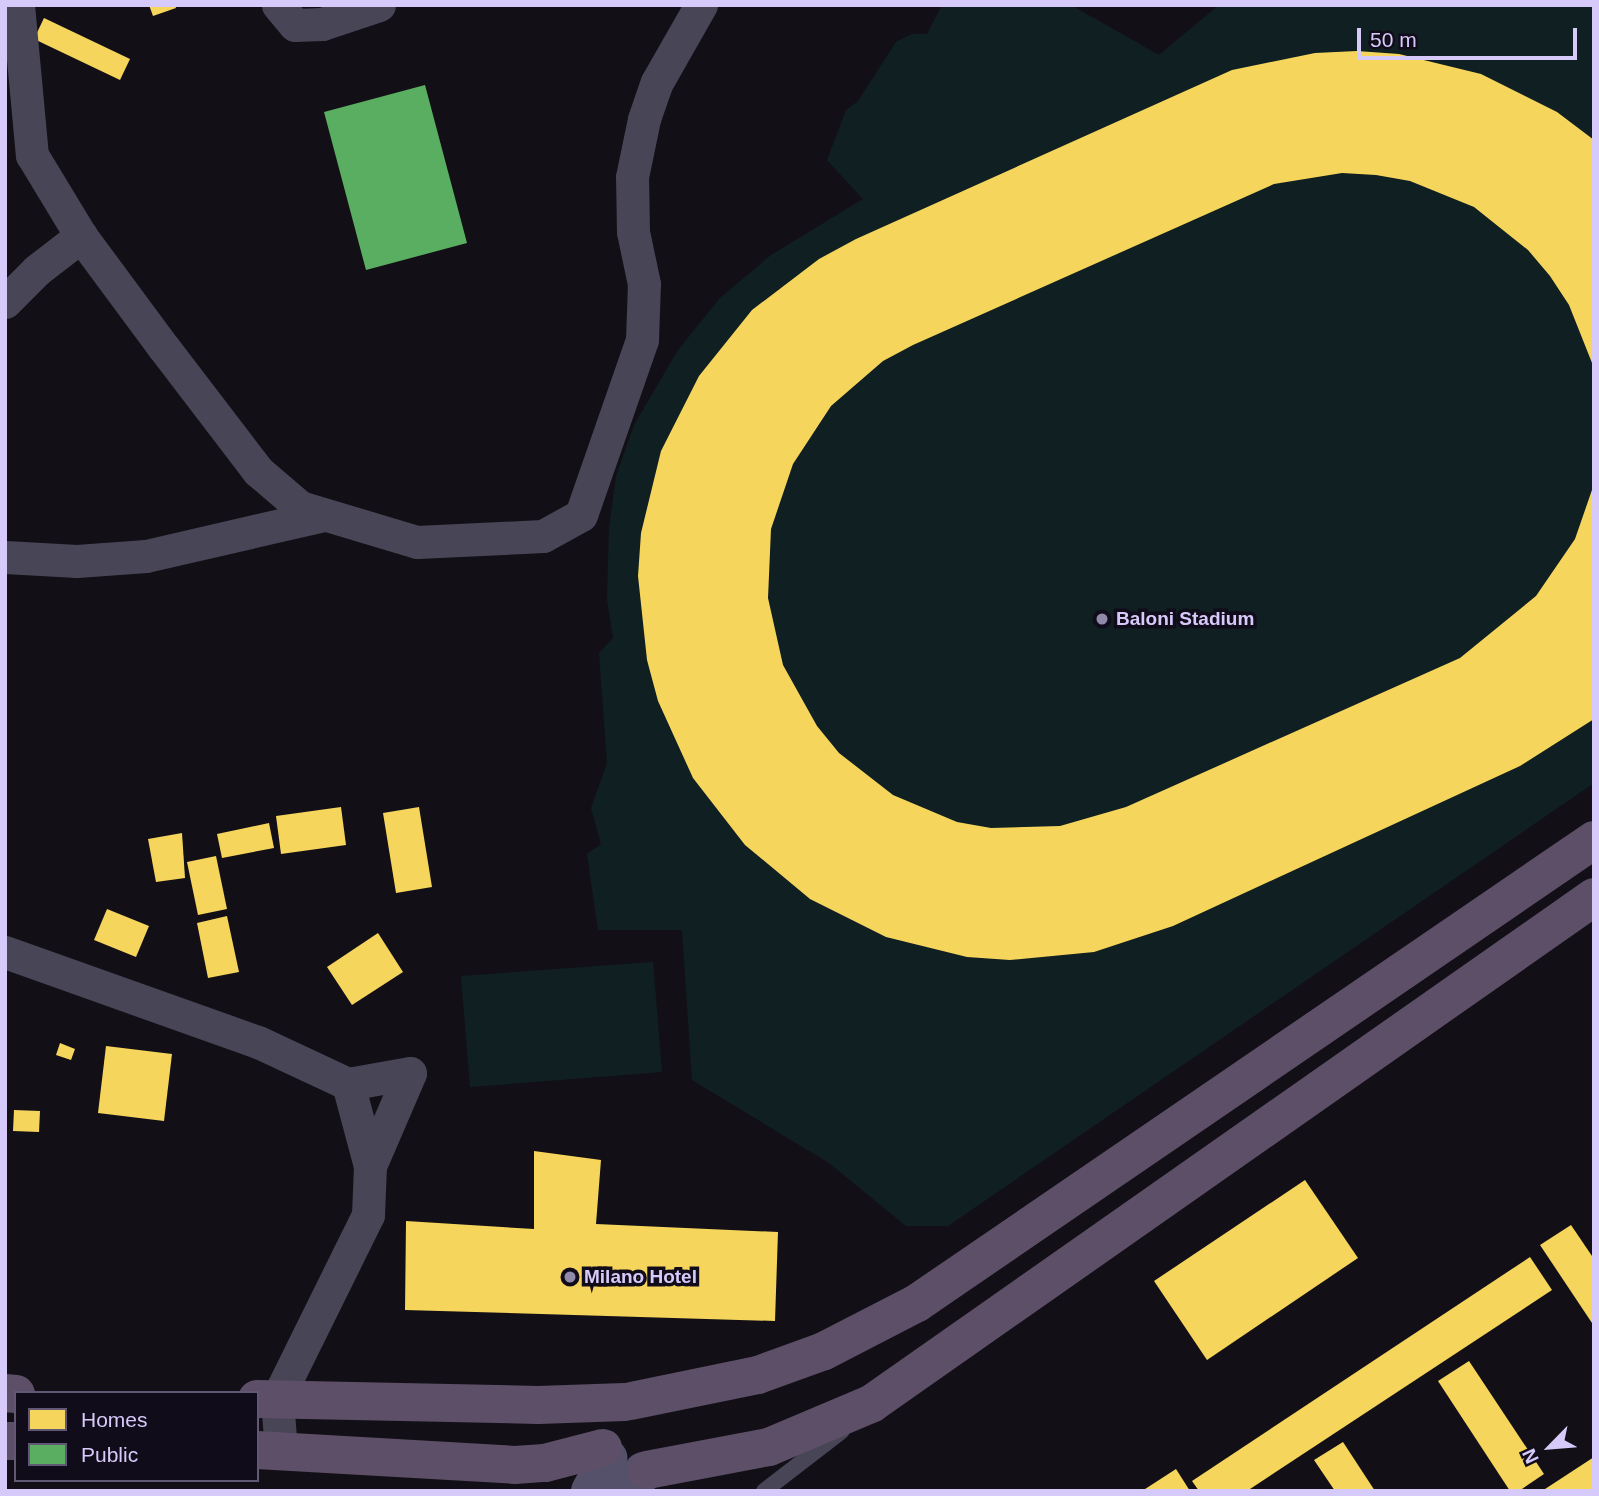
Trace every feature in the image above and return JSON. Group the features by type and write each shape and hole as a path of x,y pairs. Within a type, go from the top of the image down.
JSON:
{"main road":[{"path":"267,1399 538,1405 628,1401 758,1375 824,1351 917,1303 1594,840"},
{"path":"269,1450 514,1465 545,1463 600,1466 640,1477 769,1447 871,1404 1594,897"},
{"path":"600,1466 602,1426 615,1408 628,1401 661,1411 671,1430 668,1451 640,1477"},
{"path":"514,1465 552,1476 566,1491"}],"street":[{"path":"278,5 295,26 322,24 379,5"},
{"path":"14,15 18,159 81,236 258,471 300,507 417,542 543,536 580,515 642,340 645,284 633,232 632,177 644,119 657,82 701,5"},
{"path":"5,302 37,270 81,236"},
{"path":"5,557 78,561 146,556 324,515"},
{"path":"5,953 258,1042 348,1084 410,1073 370,1166"},
{"path":"269,1450 267,1399 368,1215 370,1166 348,1084"}],"lane":[{"path":"764,1491 871,1404"}],"shaded area":[{"name":"Baloni Stadium","path":"942,5 1071,5 1159,55 1219,5 1594,5 1594,783 948,1226 906,1226 829,1163 692,1080 682,930 598,930 587,854 601,844 591,808 607,763 599,653 613,638 607,599 609,528 616,476 634,425 678,350 720,298 771,255 863,199 827,160 846,110 858,101 896,42 912,34 927,34"},
{"path":"653,962 662,1072 470,1087 461,976"}],"building: Homes":[{"path":"149,5 175,5 176,8 153,16"},
{"path":"44,18 130,59 120,80 34,39"},
{"path":"1357,51 1399,54 1481,74 1557,112 1594,140 1594,368 1569,305 1550,276 1528,250 1474,207 1410,181 1376,175 1342,173 1274,184 913,345 883,361 831,406 793,464 771,529 768,598 783,665 817,726 839,753 893,795 957,822 991,828 1060,826 1126,807 1460,658 1536,596 1575,539 1593,487 1594,719 1520,766 1173,926 1094,952 1010,960 967,957 886,937 810,899 745,845 693,778 658,701 647,660 638,576 641,533 661,451 699,376 752,310 819,259 856,239 1232,70 1315,53"},
{"path":"341,807 346,845 281,854 276,816"},
{"path":"419,807 432,887 396,893 383,813"},
{"path":"269,823 274,848 222,858 217,834"},
{"path":"182,833 185,878 156,882 148,839"},
{"path":"216,856 227,909 198,915 187,862"},
{"path":"107,909 149,926 136,957 94,940"},
{"path":"227,916 239,972 208,978 197,923"},
{"path":"378,933 403,972 352,1005 327,967"},
{"path":"60,1043 75,1049 71,1060 56,1055"},
{"path":"106,1046 172,1054 164,1121 98,1113"},
{"path":"14,1110 40,1111 39,1132 13,1131"},
{"path":"534,1151 601,1160 596,1224 778,1232 775,1321 405,1310 406,1221 534,1229"},
{"path":"1305,1180 1358,1258 1207,1360 1154,1281"},
{"path":"1571,1225 1594,1259 1594,1326 1540,1245"},
{"path":"1530,1257 1552,1290 1247,1491 1199,1491 1192,1481"},
{"path":"1469,1361 1544,1474 1519,1491 1510,1491 1438,1381"},
{"path":"1343,1442 1375,1491 1335,1491 1314,1460"},
{"path":"1594,1457 1594,1491 1542,1491"},
{"path":"1176,1469 1190,1491 1142,1491"}],"building: Public":[{"path":"425,85 467,243 366,270 324,112"}],"place":[{"name":"Baloni Stadium","path":"1102,619"},
{"name":"Milano Hotel","path":"570,1277"}]}
